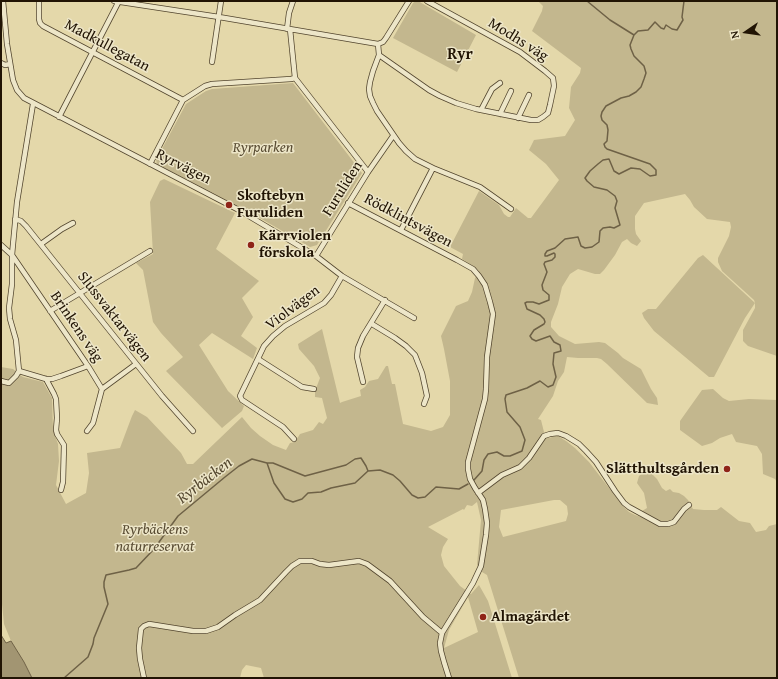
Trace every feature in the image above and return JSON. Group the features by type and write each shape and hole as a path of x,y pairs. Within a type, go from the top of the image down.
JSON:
{"street":[{"name":"Ryrvägen","path":"3,1 7,44 13,80 16,90 24,98 237,209 316,256 342,276 414,318"},
{"name":"Madkullegatan","path":"39,1 38,20 43,26 183,100"},
{"path":"59,117 93,52 117,1 378,44 383,42 386,38 409,1"},
{"path":"212,62 221,1"},
{"path":"293,1 289,13 289,29 295,78 368,172"},
{"name":"Modhs väg","path":"426,1 520,52 553,78 554,86 548,113 538,120 518,118"},
{"path":"378,44 379,55 370,82 370,96 376,111 393,136 415,159 480,188 511,209"},
{"path":"379,55 440,96 456,103 481,110 518,118 529,95"},
{"path":"1,63 10,64"},
{"path":"150,164 183,100 205,86 212,84 295,78"},
{"path":"481,110 492,89 500,83"},
{"path":"500,114 511,91"},
{"path":"1,381 9,383 19,371 16,340 8,308 12,284 12,256 15,219 34,104"},
{"name":"Furuliden","path":"316,256 348,203 393,136"},
{"path":"401,230 433,168"},
{"name":"Rödklintsvägen","path":"348,203 473,269 485,285 490,302 492,314 487,357 485,399 468,462 470,479 483,500 487,523 486,535 481,566 473,583 442,634"},
{"name":"Slussvaktarvägen","path":"15,219 21,221 26,226 162,396 193,431"},
{"path":"41,244 73,223"},
{"name":"Brinkens väg","path":"1,245 12,256 88,366 102,389"},
{"path":"50,312 150,251"},
{"name":"Violvägen","path":"294,439 283,427 242,400 240,396 264,346 285,326 324,303 342,276"},
{"path":"363,382 357,357 358,348 385,300"},
{"path":"372,324 395,338 415,355 422,373 427,396 424,404"},
{"path":"258,360 302,387 314,389"},
{"path":"87,431 93,423 102,389 136,364"},
{"path":"19,371 46,379 52,379 88,366"},
{"path":"46,379 56,399 56,430 64,445 63,482 61,490"},
{"path":"478,493 502,475 520,467 529,458 544,436 558,433 566,436 586,451 596,462 624,503 629,507 660,524 668,524 674,522 689,505"},
{"path":"144,678 139,648 141,629 144,626 149,624 193,631 206,631 218,627 260,600 296,563 306,560 329,565 360,561 367,564 390,581 423,617 442,634 440,643 441,651 449,678"}],"green space":[{"path":"416,1 476,35 457,72 393,38 413,3"},
{"name":"Ryrbäckens naturreservat","path":"538,1 777,1 777,356 748,346 743,341 743,330 755,308 755,303 754,300 722,271 718,262 718,258 729,236 731,227 730,222 707,219 694,207 685,194 644,203 635,216 636,234 641,241 637,246 627,239 622,242 615,255 600,274 578,269 570,274 562,287 558,304 551,322 551,327 559,336 575,344 605,343 623,358 641,369 657,398 658,405 647,403 601,359 567,357 564,372 558,381 553,396 538,419 541,420 547,438 558,436 575,448 589,462 623,506 635,515 641,517 642,511 647,508 644,493 637,483 639,476 644,472 651,473 666,491 670,489 673,492 684,496 693,509 717,510 721,507 739,521 750,523 756,532 766,530 769,526 777,524 777,678 519,678 487,575 482,572 477,565 481,520 477,502 472,506 467,505 464,510 463,509 428,527 448,539 443,547 441,555 444,566 460,586 471,594 479,585 488,601 512,678 264,678 261,668 246,665 242,670 240,678 32,678 11,641 4,624 1,594 1,367 13,369 23,377 43,382 52,398 53,430 58,444 59,461 56,485 66,504 86,493 89,473 87,453 120,448 135,410 147,417 181,453 187,464 193,464 242,417 260,436 273,445 286,450 290,443 295,442 300,434 313,430 319,422 323,424 327,418 322,398 315,397 315,391 320,378 314,366 299,349 298,344 322,329 340,403 361,396 360,390 365,387 369,381 378,379 386,366 388,366 392,384 395,384 403,424 431,431 443,427 450,415 450,381 441,336 456,306 468,301 472,292 475,278 479,271 462,259 463,254 450,247 479,191 499,205 504,214 508,217 510,217 516,208 528,218 531,218 559,180 546,164 529,150 534,140 565,136 575,120 569,108 571,87 580,73 581,68 532,31 543,6","holes":["560,500 567,506 568,514 566,521 503,537 499,527 501,510","468,597 478,632 444,648 449,630"]},
{"name":"Ryrparken","path":"293,83 362,173 317,245 310,247 246,210 157,164 156,160 186,104 206,91 212,89"},
{"path":"164,179 235,213 216,249 259,281 242,298 253,317 241,336 257,348 253,359 212,333 199,345 228,391 244,406 242,411 222,428 166,371 183,357 153,322 143,270 136,263 153,254 150,202 160,181"},
{"path":"703,255 755,303 745,318 714,377 709,377 654,331 642,313 648,309 656,309 698,258"},
{"path":"713,389 729,401 749,399 777,400 777,482 775,479 763,474 762,454 757,446 736,442 732,434 702,446 680,430 680,421 702,390"}],"shaded area":[{"path":"1,635 6,643 11,641 32,678 1,678"}],"waterway":[{"path":"587,1 610,20 634,35"},
{"name":"Ryrbäcken","path":"474,480 482,471 484,460 488,454 497,452 504,456 510,456 522,451 525,440 520,427 507,412 505,399 506,395 527,388 540,381 548,387 553,385 556,377 553,364 554,353 561,351 560,345 554,342 550,336 536,341 532,339 530,336 534,330 545,322 540,315 527,309 525,303 533,302 539,304 549,300 549,295 543,290 542,285 547,272 544,264 545,262 552,260 555,257 555,254 554,253 547,256 545,256 545,254 565,239 578,237 581,246 585,248 592,247 599,242 600,231 603,228 614,228 620,225 615,208 617,201 615,196 607,190 594,187 585,178 590,171 603,160 609,159 614,171 619,174 631,168 640,169 650,176 656,175 656,170 650,164 605,147 604,144 607,141 608,130 607,125 602,120 601,116 606,106 621,98 629,96 641,87 646,73 644,66 634,56 631,49 630,45 634,35 638,31 648,30 655,22 661,28 664,29 666,25 677,30 683,20 684,1"},
{"name":"Ryrbäcken","path":"267,463 273,463 305,476 346,465 355,459 361,458 368,471"},
{"name":"Ryrbäcken","path":"64,678 88,657 108,604 104,587 106,575 136,568 154,549 178,516 239,466 252,459 267,463 274,483 285,499 293,502 302,499 308,493 321,492 331,488 355,483 368,471 380,470 393,475 412,495 418,498 425,497 436,487 459,489 468,484"}],"place":[{"name":"Skoftebyn Furuliden","path":"229,205"},
{"name":"Kärrviolen förskola","path":"251,245"},
{"name":"Slätthultsgården","path":"727,469"},
{"name":"Almagärdet","path":"483,617"}],"district":[{"name":"Ryr","path":"460,55"}]}
